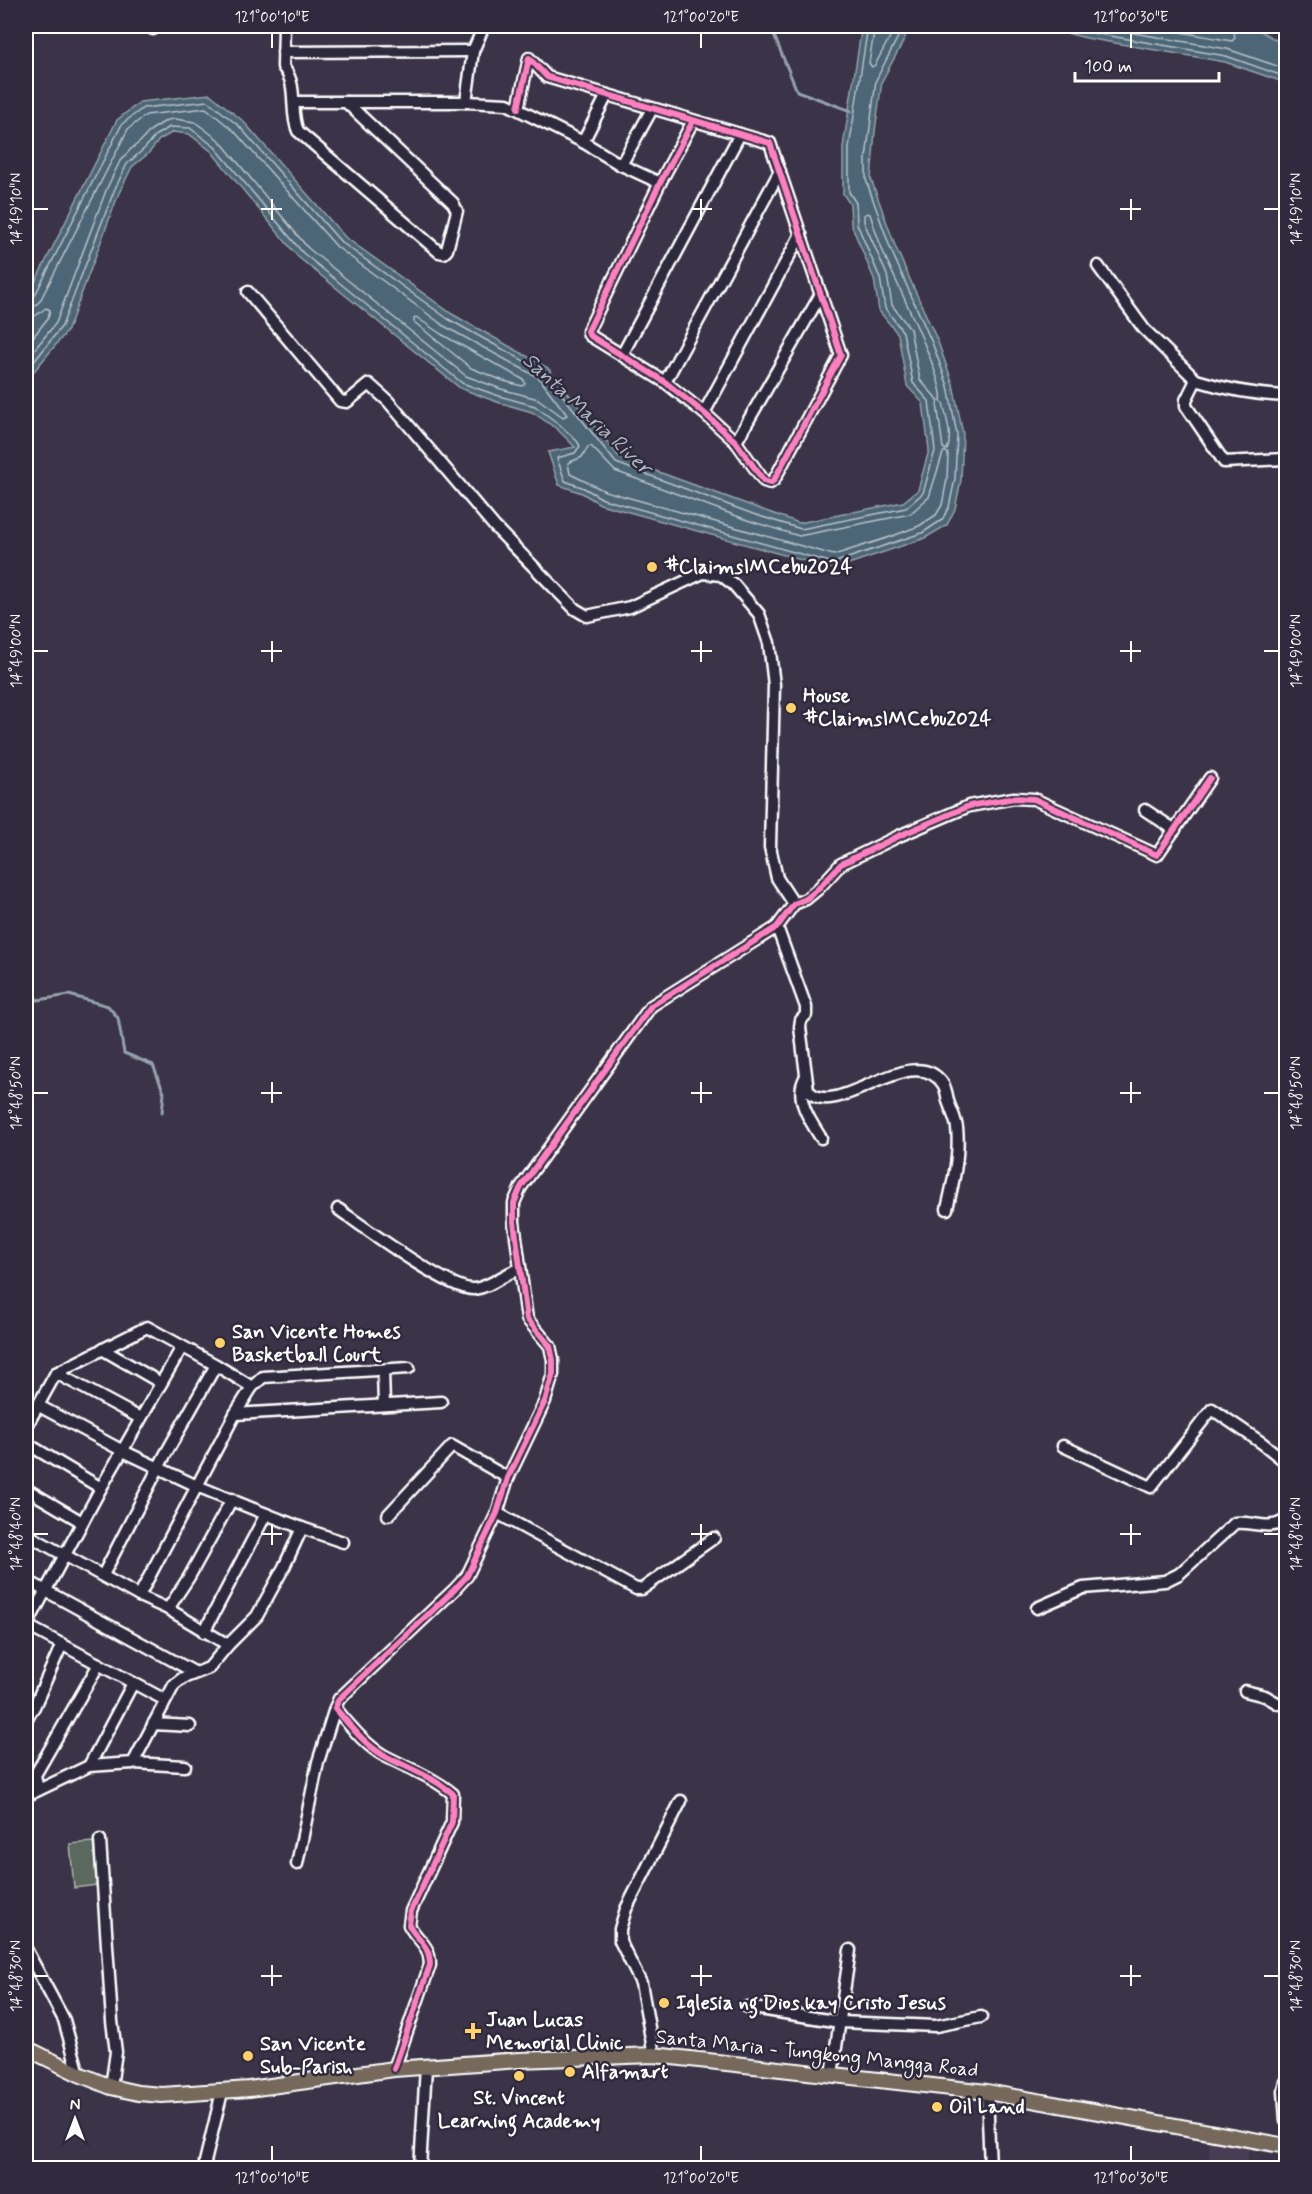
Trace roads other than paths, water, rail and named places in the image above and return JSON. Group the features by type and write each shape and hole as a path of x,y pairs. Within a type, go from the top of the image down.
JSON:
{"main road":[{"name":"Santa Maria - Tungkong Mangga Road","path":"26,2048 111,2087 162,2095 222,2092 394,2069 519,2060 654,2055 987,2092 1287,2146"}],"street":[{"path":"284,26 283,67 288,73 295,102 295,125 298,131 439,252 444,253 447,250 456,207 346,102"},
{"path":"466,102 473,51 484,26"},
{"path":"283,52 473,51"},
{"path":"518,108 529,58 547,77 770,143 841,355 774,480 770,483 764,481 736,442 704,413 665,381 590,335 589,327 693,121"},
{"path":"583,142 607,95"},
{"path":"295,102 507,104 583,142 621,165 660,183"},
{"path":"621,165 652,109"},
{"path":"621,355 740,134"},
{"path":"665,381 780,171"},
{"path":"704,413 801,234"},
{"path":"1098,266 1144,329 1196,380 1219,387 1269,396 1287,396"},
{"path":"248,291 340,401 347,402 369,384 388,401 495,527 575,609 587,616 630,607 703,573 721,574 734,585 759,614 769,643 774,685 770,847 777,878 794,904"},
{"path":"736,442 821,294"},
{"path":"1196,380 1186,400 1186,406 1224,462 1287,459"},
{"path":"297,1864 318,1762 339,1699 466,1576 497,1514 508,1478 545,1401 553,1374 553,1360 550,1346 533,1323 527,1319 514,1222 514,1203 521,1187 651,1006 777,927 794,904 806,899 818,889 841,864 900,835 969,806 1014,798 1034,799 1157,855 1210,778"},
{"path":"1145,810 1175,830"},
{"path":"777,927 806,1007 806,1015 801,1020 800,1027 808,1090 821,1098 839,1095 917,1070 930,1072 943,1084 957,1127 955,1176 947,1209"},
{"path":"806,1075 802,1083 802,1099 808,1117 821,1138"},
{"path":"338,1209 406,1256 461,1287 475,1289 483,1287 520,1269"},
{"path":"26,1428 56,1373 147,1326 252,1387"},
{"path":"165,1700 26,1625 140,1418 182,1347"},
{"path":"102,1349 161,1383"},
{"path":"103,1575 165,1455 216,1365"},
{"path":"139,1596 235,1414 252,1387 263,1377 409,1368"},
{"path":"383,1370 384,1405"},
{"path":"56,1373 140,1418"},
{"path":"235,1414 441,1402"},
{"path":"39,1406 123,1451 197,1486 343,1542"},
{"path":"1063,1446 1151,1487 1212,1409 1287,1462"},
{"path":"26,1443 101,1488"},
{"path":"388,1515 452,1446 508,1478"},
{"path":"26,1489 82,1522"},
{"path":"168,1609 189,1577 232,1499"},
{"path":"204,1632 266,1514"},
{"path":"497,1514 636,1589 642,1589 714,1538"},
{"path":"1037,1608 1083,1588 1165,1581 1179,1574 1235,1523 1275,1526 1287,1519"},
{"path":"133,1763 174,1686 194,1672 209,1668 257,1616 302,1528"},
{"path":"26,1534 63,1557 168,1609 228,1645"},
{"path":"26,1580 194,1672"},
{"path":"26,1720 62,1644"},
{"path":"38,1790 35,1776 99,1664"},
{"path":"89,1766 133,1683"},
{"path":"1245,1691 1265,1695 1279,1704 1287,1704"},
{"path":"335,1708 381,1754 440,1783 453,1794 452,1822 411,1911 409,1925 413,1933 427,1947 430,1965 394,2069"},
{"path":"153,1724 190,1726"},
{"path":"26,1796 89,1766 133,1763 185,1766"},
{"path":"654,2055 641,1983 620,1941 620,1929 626,1909 681,1801"},
{"path":"100,1840 116,2052 111,2087"},
{"path":"26,1949 64,2020 79,2074"},
{"path":"832,2075 850,1950"},
{"path":"747,2007 840,2022 936,2026 981,2017"},
{"path":"420,2169 426,2067"},
{"path":"1287,2082 1284,2091 1287,2121"},
{"path":"205,2169 204,2162 222,2092"},
{"path":"987,2092 990,2169"}],"water":[{"path":"862,26 905,26 905,38 882,81 871,179 896,248 938,342 953,384 963,434 961,480 955,509 947,525 925,538 834,569 600,504 582,493 559,485 548,452 575,447 557,429 532,412 460,388 298,257 211,151 189,134 173,132 159,140 149,153 132,167 119,193 68,330 26,381 26,300 117,120 140,102 210,94 243,121 345,237 452,314 548,368 620,458 799,523 903,502 918,490 929,450 923,403 907,386 898,334 879,311 874,279 851,224 850,204 843,194 843,147"},
{"path":"1039,26 1252,26 1286,46 1286,83 1225,62 1086,38"}],"waterway":[{"path":"774,26 773,33 797,91 851,111"},
{"path":"26,991 38,1000 69,995 108,1006 118,1018 124,1053 153,1065 164,1093 162,1112"}],"place":[{"name":"#ClaimsIMCebu2024","path":"652,567"},
{"name":"House #ClaimsIMCebu2024","path":"791,708"},
{"name":"San Vicente Homes Basketball Court","path":"220,1343"},
{"name":"Iglesia ng Dios kay Cristo Jesus","path":"664,2003"},
{"name":"Juan Lucas Memorial Clinic","path":"473,2031"},
{"name":"San Vicente Sub-Parish","path":"248,2056"},
{"name":"Alfamart","path":"570,2072"},
{"name":"St. Vincent Learning Academy","path":"519,2076"},
{"name":"Oil Land","path":"937,2107"}],"water label":[{"name":"Santa Maria River","path":"587,414"}]}
